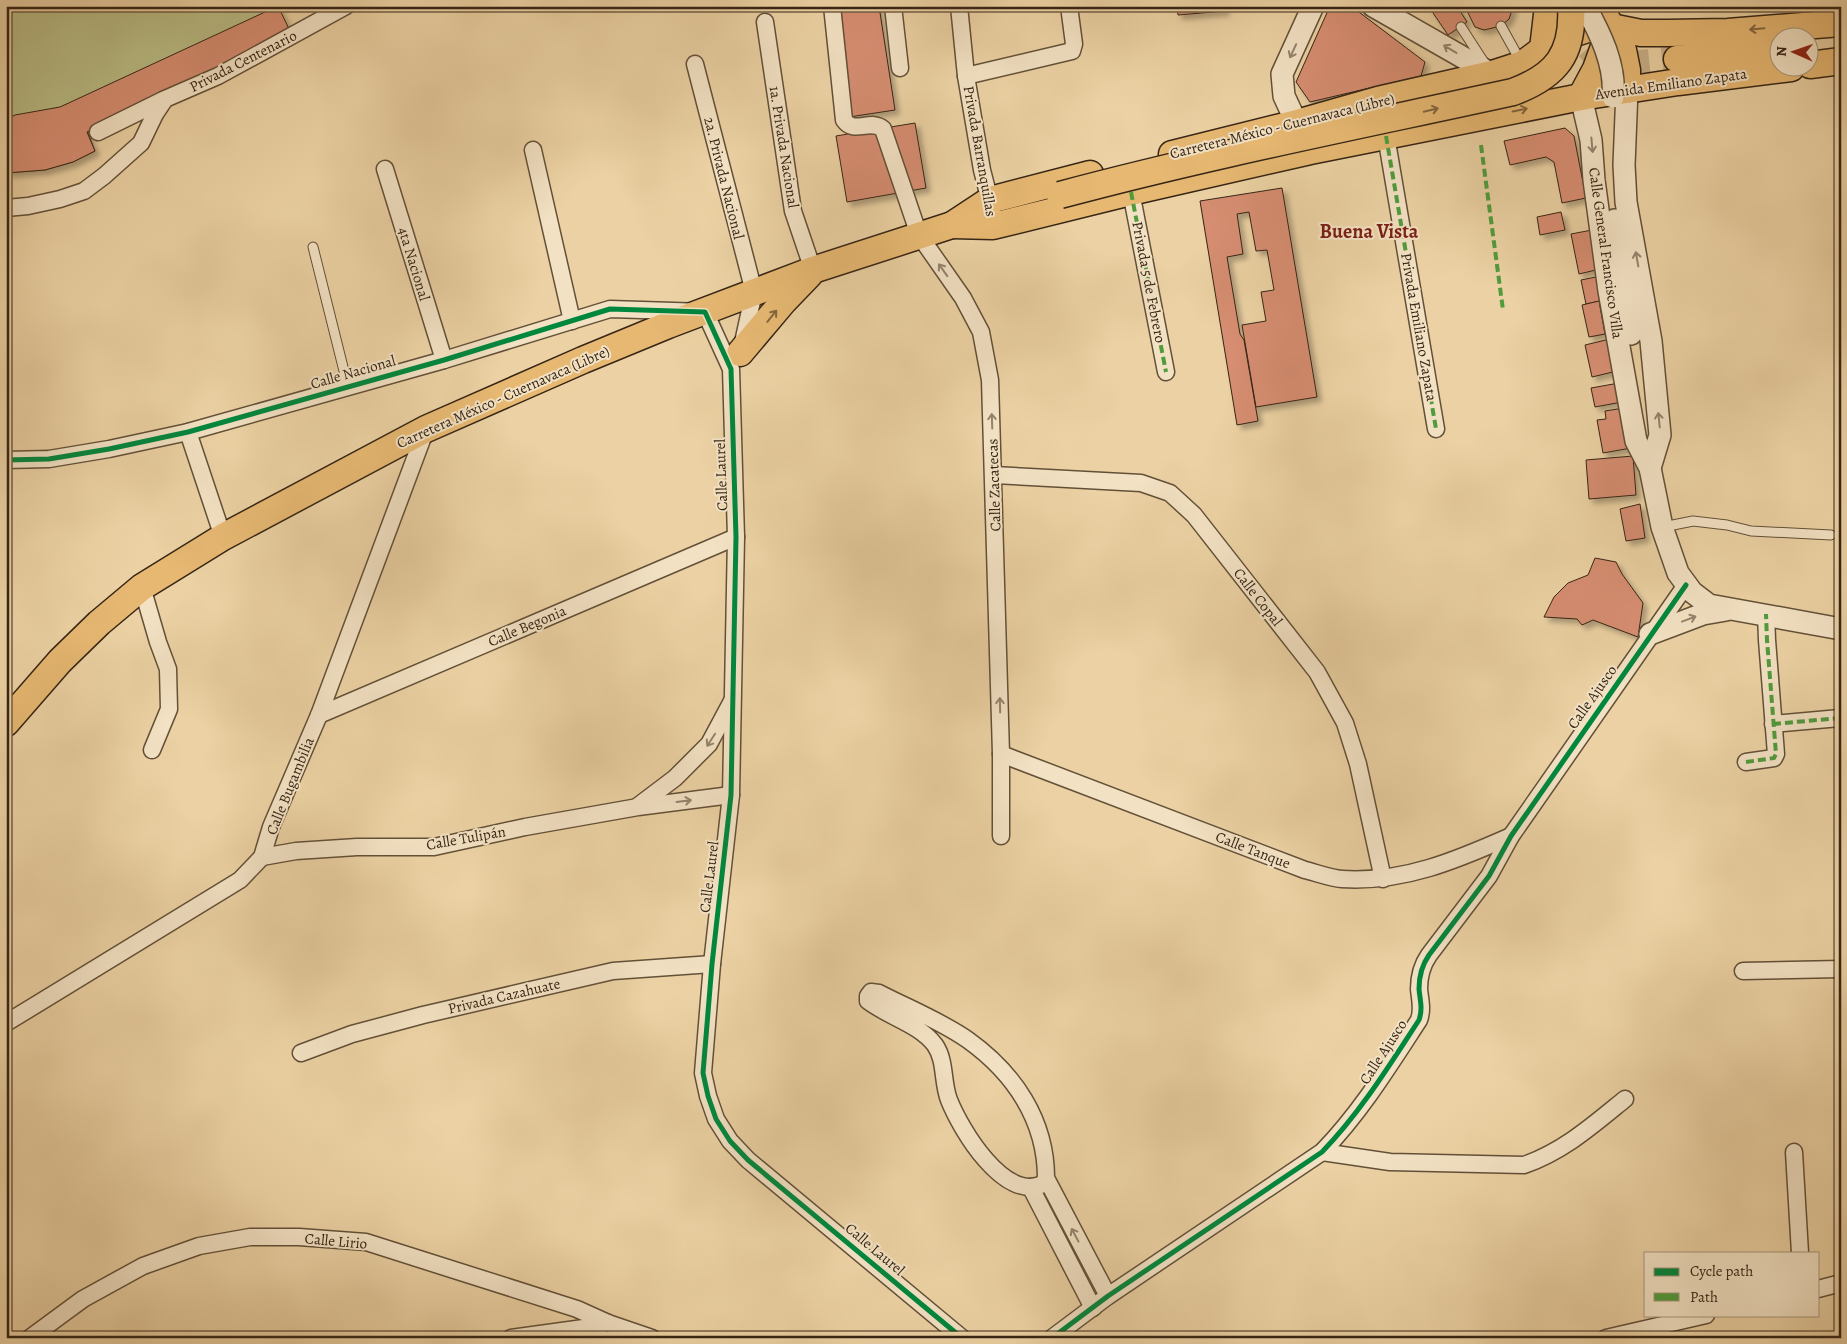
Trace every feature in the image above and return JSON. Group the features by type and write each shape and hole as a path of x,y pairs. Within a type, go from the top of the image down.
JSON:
{"main road":[{"path":"1556,9 1558,18 1564,16 1575,6"},
{"path":"1556,9 1543,49 1552,67 1581,97"},
{"path":"992,213 1109,182 1513,92 1533,84 1546,76 1564,55 1572,21 1556,9"},
{"name":"Carretera México - Cuernavaca (Libre)","path":"6,723 60,662 86,636 142,587 223,538 426,429 582,360 813,270 919,235 1378,100 1492,74 1522,64 1543,49 1584,29 1597,26 1606,16"},
{"path":"1581,97 1596,69 1606,16"},
{"path":"1606,16 1632,42"},
{"path":"1581,97 1632,42 1841,23"},
{"path":"1627,90 1627,70 1632,42"},
{"path":"1820,46 1841,44"},
{"path":"1677,59 1770,51"},
{"path":"1820,64 1841,61"},
{"name":"Avenida Emiliano Zapata","path":"1581,97 1770,71"},
{"path":"1479,118 1491,107 1495,100 1497,92 1496,83 1492,74"},
{"name":"Carretera México - Cuernavaca (Libre)","path":"992,213 1131,192 1310,151 1581,97"},
{"path":"736,361 783,302 813,270"}],"street":[{"name":"Privada Centenario","path":"98,132 165,99 218,76 346,6"},
{"name":"Calle Zacatecas","path":"832,6 844,120 848,126 853,128 873,124 883,129 919,235 963,298 982,332 990,380 994,475 1001,754 1001,836"},
{"path":"893,6 900,68"},
{"name":"Privada Barranquillas","path":"959,6 966,76 982,170 992,213"},
{"name":"Privada Barranquillas","path":"966,76 1072,51 1074,44 1069,6"},
{"path":"1310,151 1284,96 1282,74 1314,6"},
{"path":"1585,6 1598,30 1612,70 1614,92 1610,187 1650,468"},
{"path":"1377,7 1492,74"},
{"name":"1a. Privada Nacional","path":"765,22 793,211 813,270"},
{"name":"2a. Privada Nacional","path":"695,64 754,292"},
{"name":"Calle General Francisco Villa","path":"1627,90 1624,165 1626,202 1651,341 1660,434 1650,468"},
{"name":"Calle General Francisco Villa","path":"1581,97 1591,140 1594,180 1609,291 1636,441 1650,468 1662,527 1678,573 1698,598 1709,605 1841,629"},
{"path":"6,208 60,199 84,191 141,143 155,114 165,99"},
{"name":"Privada Emiliano Zapata","path":"1386,136 1436,429"},
{"path":"533,150 572,321"},
{"name":"4ta Nacional","path":"385,169 444,360"},
{"name":"Privada 5 de Febrero","path":"1131,192 1166,372"},
{"name":"Calle Laurel","path":"754,292 736,361 736,537 731,795 712,964 703,1073 716,1119 730,1141 748,1160 962,1338"},
{"name":"Calle Nacional","path":"6,460 49,459 109,449 188,432 444,360 610,310 705,312"},
{"name":"Calle Laurel","path":"705,312 736,361"},
{"name":"Calle Bugambilia","path":"6,1023 240,880 262,857 271,827 319,715 426,429"},
{"path":"188,432 223,538"},
{"name":"Calle Copal","path":"994,475 1141,483 1170,493 1194,515 1317,672 1345,723 1358,764 1383,879"},
{"name":"Calle Begonia","path":"319,715 736,537"},
{"name":"Calle Ajusco","path":"1052,1338 1108,1296 1322,1152 1342,1131 1372,1092 1419,1020 1422,1012 1420,979 1424,962 1489,876 1511,836 1650,634 1686,585"},
{"path":"142,587 168,669 169,709 152,750"},
{"path":"1650,634 1703,614 1729,609"},
{"path":"1746,762 1774,758 1776,754 1766,640 1766,614"},
{"name":"Calle Tulipán","path":"638,807 675,778 709,744 734,697"},
{"path":"1773,724 1840,718"},
{"name":"Calle Tanque","path":"1001,754 1305,870 1340,879 1383,879 1428,869 1466,856 1511,836"},
{"name":"Calle Tulipán","path":"262,857 296,851 339,848 434,847 525,827 638,807 731,795"},
{"name":"Privada Cazahuate","path":"301,1053 352,1034 423,1015 614,971 712,964"},
{"path":"1743,971 1841,969"},
{"path":"871,992 880,993 967,1040 1003,1070 1031,1109 1044,1145 1046,1178 1043,1184 1031,1188 1015,1182 1002,1175 976,1149 949,1099 944,1082 942,1059 934,1045 924,1034 868,1001 868,996 871,992"},
{"path":"942,1059 946,1048 953,1042 967,1040"},
{"path":"1322,1152 1390,1162 1524,1166 1545,1158 1572,1142 1625,1099"},
{"path":"1794,1152 1800,1252"},
{"path":"1046,1178 1108,1296"},
{"path":"1031,1188 1093,1308"},
{"name":"Calle Lirio","path":"30,1338 83,1299 143,1266 199,1246 250,1237 366,1242 577,1309 608,1323 652,1338"},
{"path":"1820,1288 1841,1283"},
{"path":"1606,1338 1638,1334 1702,1316"},
{"path":"510,1338 566,1334 608,1323"}],"lane":[{"path":"1501,26 1522,64"},
{"path":"1461,27 1492,74"},
{"path":"314,247 348,386"},
{"path":"1662,527 1693,521 1727,525 1752,531 1831,535"}],"green space":[{"path":"6,6 278,6 88,132 95,151 73,162 45,170 6,173"}],"building":[{"path":"278,6 291,33 87,132 95,151 73,162 45,170 6,173 6,119 15,115 60,107"},
{"path":"832,6 879,6 895,110 849,117"},
{"path":"1177,6 1224,6 1225,11 1178,15"},
{"path":"1330,6 1351,6 1425,62 1421,76 1310,102 1296,82"},
{"path":"1430,6 1457,6 1467,22 1448,35"},
{"path":"1468,6 1513,7 1509,19 1501,26 1484,30 1475,27 1467,11"},
{"path":"915,123 926,188 847,202 836,136"},
{"path":"1565,128 1574,136 1586,198 1562,203 1554,162 1546,157 1510,165 1504,141"},
{"path":"1282,188 1317,397 1256,407 1242,325 1266,321 1261,292 1274,290 1267,250 1256,251 1249,212 1237,214 1243,254 1227,257 1240,334 1244,340 1258,421 1237,425 1200,201"},
{"path":"1561,212 1565,230 1540,235 1537,217"},
{"path":"1592,230 1600,269 1579,274 1571,234"},
{"path":"1601,276 1605,300 1586,304 1581,280"},
{"path":"1599,301 1605,334 1589,337 1582,305"},
{"path":"1610,339 1617,371 1592,377 1585,345"},
{"path":"1619,383 1622,402 1595,407 1591,388"},
{"path":"1624,408 1631,448 1603,453 1597,420 1606,419 1605,411"},
{"path":"1633,456 1636,495 1589,499 1586,460"},
{"path":"1640,504 1645,538 1626,541 1620,509"},
{"path":"1595,558 1616,562 1622,574 1643,603 1638,637 1593,620 1582,625 1577,619 1544,617 1554,597 1568,583 1588,575"}],"tunnel":[{"path":"1569,14 1586,45 1603,58 1623,63 1677,59"}],"marked path":[{"path":"1386,136 1436,429"},
{"path":"1481,145 1503,310"},
{"path":"1131,192 1166,372"},
{"path":"1746,762 1774,758 1776,754 1766,614"},
{"path":"1773,724 1840,718"}],"cycle path":[{"path":"6,460 49,459 109,449 188,432 444,360 610,309 705,312 731,369 736,537 731,795 712,964 703,1073 708,1096 716,1119 730,1141 748,1160 962,1338"},
{"path":"1052,1338 1108,1296 1322,1152 1336,1137 1374,1089 1419,1020 1421,1008 1420,980 1427,959 1489,876 1511,836 1686,585"}],"district":[{"name":"Buena Vista","path":"1369,231"}]}
